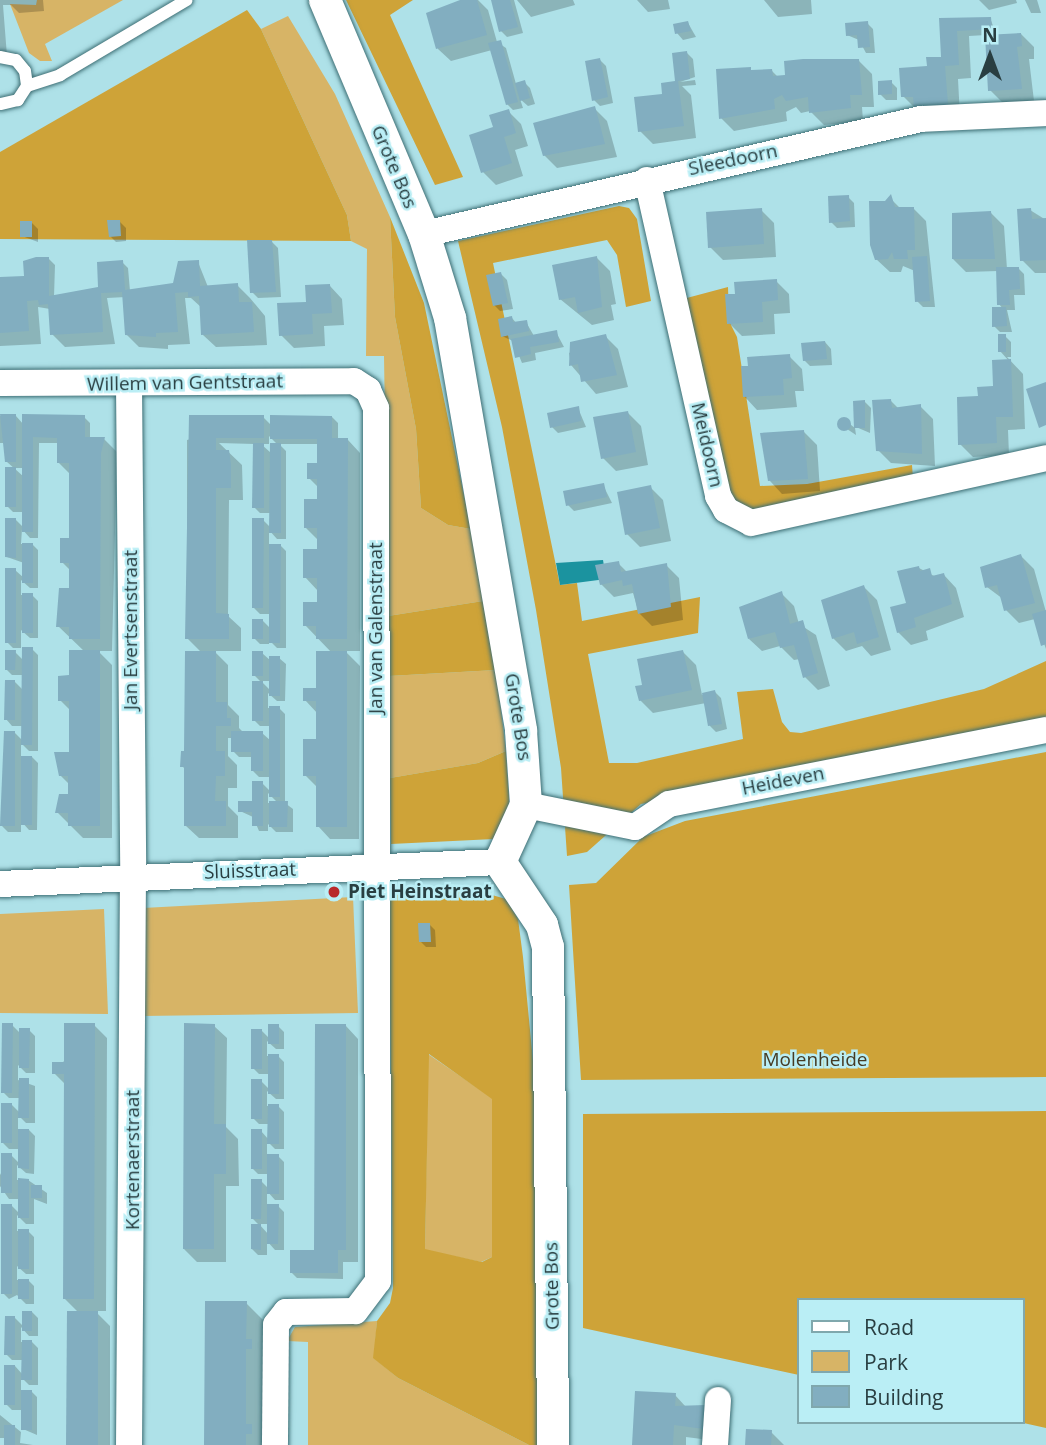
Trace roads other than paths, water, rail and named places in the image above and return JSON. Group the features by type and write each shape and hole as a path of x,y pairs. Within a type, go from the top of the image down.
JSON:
{"street":[{"name":"Grote Bos","path":"326,0 424,234 450,318 521,731 526,804 500,862 542,925 548,947 553,1445"},
{"name":"Sleedoorn","path":"424,234 647,180 921,119 1046,113"},
{"name":"Meidoorn","path":"647,180 718,496 726,510 751,523 1046,458"},
{"name":"Willem van Gentstraat","path":"0,383 354,381 368,390"},
{"name":"Jan Evertsenstraat","path":"129,384 133,875"},
{"name":"Jan van Galenstraat","path":"368,390 376,408 376,867"},
{"name":"Heideven","path":"526,804 635,827 669,804 1046,730"},
{"name":"Sluisstraat","path":"0,884 133,875 500,862"},
{"path":"275,1445 275,1325 286,1312 355,1311 378,1281 376,867"},
{"name":"Kortenaerstraat","path":"129,1445 133,875"},
{"path":"715,1445 718,1400"}],"lane":[{"path":"0,104 18,100 27,86 60,75 187,0"},
{"path":"0,57 16,60 25,71 27,86"}],"water":[{"path":"603,560 606,579 560,585 556,563"}],"place":[{"name":"Piet Heinstraat","path":"334,892"}],"park label":[{"name":"Molenheide","path":"815,1060"}]}
